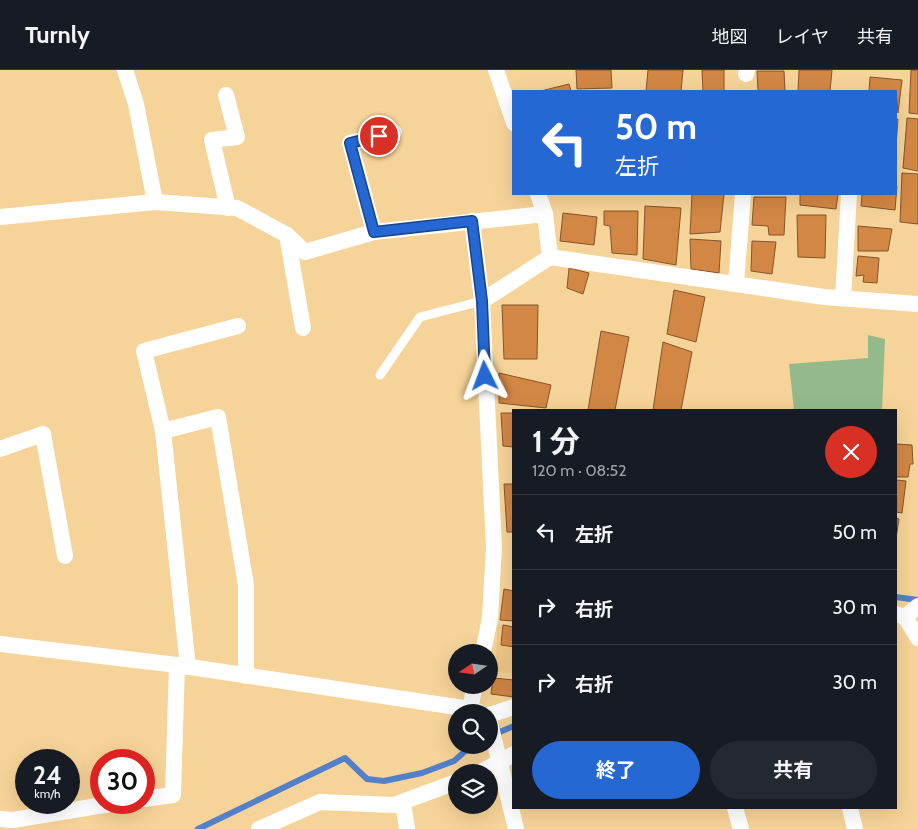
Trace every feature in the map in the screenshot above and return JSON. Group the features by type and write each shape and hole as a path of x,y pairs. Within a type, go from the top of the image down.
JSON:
{"street":[{"path":"125,70 136,104 155,202"},
{"path":"496,70 512,117"},
{"path":"226,95 238,137 212,140 228,208"},
{"path":"374,232 350,143 394,132"},
{"path":"538,195 545,214 550,257"},
{"path":"736,284 743,195"},
{"path":"842,298 849,195"},
{"path":"0,217 155,202 236,208 287,235 305,252 374,232 545,214"},
{"path":"472,221 482,301 494,547 490,618 485,644"},
{"path":"287,235 303,328"},
{"path":"482,301 550,257 842,298 918,304"},
{"path":"155,797 173,795 182,666 163,431 144,351 238,326"},
{"path":"163,431 218,417 246,584 246,676"},
{"path":"0,449 43,434 64,556"},
{"path":"918,606 901,616 918,638"},
{"path":"0,644 182,666 448,707"},
{"path":"498,713 512,707"},
{"path":"497,754 516,829"},
{"path":"499,763 512,755"},
{"path":"259,829 290,823 320,802 394,805 448,785"},
{"path":"403,802 407,829"},
{"path":"0,819 13,820 90,807"},
{"path":"735,809 741,829"},
{"path":"850,809 855,829"}],"lane":[{"path":"380,375 420,317 482,301"}],"shaded area":[{"path":"498,624 512,627 512,673 498,672"}],"green space":[{"path":"868,335 885,339 882,409 794,409 789,364 868,358"}],"building":[{"path":"576,70 611,70 612,88 577,89"},
{"path":"648,70 683,70 681,90 646,90"},
{"path":"702,70 724,70 724,90 703,90"},
{"path":"799,70 832,70 830,90 798,90"},
{"path":"911,70 918,70 918,114 909,113"},
{"path":"757,71 784,71 785,90 758,90"},
{"path":"870,77 902,80 898,113 897,90 869,90"},
{"path":"569,84 571,90 545,90"},
{"path":"907,118 918,119 918,171 903,168"},
{"path":"902,173 918,174 918,224 900,222"},
{"path":"692,195 724,195 720,232 690,234"},
{"path":"800,195 838,195 836,209 800,205"},
{"path":"862,195 896,195 895,210 861,206"},
{"path":"754,197 786,197 784,235 769,235 768,226 752,225"},
{"path":"645,206 681,208 676,265 643,259"},
{"path":"604,211 638,211 637,255 612,253 610,226 604,225"},
{"path":"563,213 597,217 594,245 560,241"},
{"path":"797,215 826,215 825,258 798,257"},
{"path":"858,226 892,229 888,251 858,251"},
{"path":"690,239 721,241 719,273 691,269"},
{"path":"752,241 776,242 772,274 751,271"},
{"path":"858,256 879,258 877,283 863,282 864,275 856,276"},
{"path":"569,268 589,273 583,294 567,288"},
{"path":"674,290 705,297 696,342 667,334"},
{"path":"502,305 538,305 537,359 504,359"},
{"path":"601,331 629,337 615,409 588,409"},
{"path":"663,342 692,352 681,409 653,409"},
{"path":"499,373 551,385 546,408 499,403"},
{"path":"501,413 512,413 512,447 503,446"},
{"path":"897,444 912,445 913,464 910,464 908,477 897,477"},
{"path":"897,480 906,481 902,513 897,512"},
{"path":"504,484 512,484 512,532 507,532"},
{"path":"504,589 512,591 512,621 500,620"},
{"path":"503,625 512,627 512,647 501,645"},
{"path":"498,678 512,680 512,697 491,694 498,694"}],"waterway":[{"path":"897,597 918,600"},
{"path":"498,733 512,727"},
{"path":"198,829 345,758 367,779 384,781 422,773 454,761 462,754"}],"route":[{"path":"379,136 350,143 374,232 472,221 482,301 485,376"}]}
